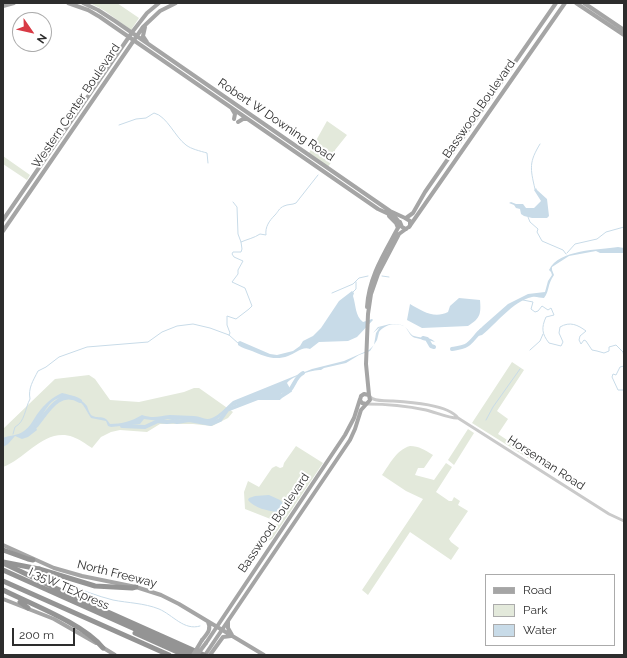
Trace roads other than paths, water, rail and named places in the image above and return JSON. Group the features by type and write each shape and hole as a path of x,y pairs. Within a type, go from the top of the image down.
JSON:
{"highway":[{"path":"3,550 33,560"},
{"path":"3,562 39,569 95,586 136,587"},
{"path":"3,562 59,590 205,655"},
{"name":"I 35W TEXpress","path":"3,570 193,655"},
{"name":"I 35W TEXpress","path":"3,574 184,655"},
{"path":"3,581 169,655"},
{"path":"3,584 68,610"},
{"path":"3,590 60,617 94,638 104,648"},
{"path":"3,594 24,604 28,608"}],"main road":[{"path":"3,6 14,3"},
{"path":"68,3 88,10 135,38"},
{"path":"83,3 98,10 130,35"},
{"name":"Western Center Boulevard","path":"3,220 130,35 147,13 159,3"},
{"name":"Western Center Boulevard","path":"3,231 135,38 150,19 160,11 176,3"},
{"name":"Basswood Boulevard","path":"197,655 204,641 216,626 350,427 365,388 368,295 372,277 399,225 402,220 413,214 425,192 556,3"},
{"name":"Basswood Boulevard","path":"367,314 371,294 378,274 399,234 408,228 565,3"},
{"path":"576,3 624,35"},
{"path":"584,3 624,30"},
{"path":"150,19 144,28 143,36 146,41 158,51"},
{"path":"536,32 539,37 536,45"},
{"name":"Robert W Downing Road","path":"135,38 158,51 386,208 405,218"},
{"name":"Robert W Downing Road","path":"135,38 231,107 386,213 399,225 408,228"},
{"path":"231,107 234,112 234,119"},
{"path":"238,122 245,119 250,120"},
{"path":"28,184 33,187"},
{"path":"405,218 410,222 408,228"},
{"name":"Basswood Boulevard","path":"365,360 370,396"},
{"path":"366,394 370,396 370,400 367,404 362,403 361,396 366,394"},
{"name":"Basswood Boulevard","path":"205,655 350,440 361,410 367,404"},
{"path":"314,482 320,486"},
{"name":"North Freeway","path":"3,545 33,560 72,574 136,587 161,595 234,636 264,655"},
{"path":"3,599 64,624 115,655"},
{"path":"228,620 228,628 234,636"},
{"path":"193,655 204,641 209,630 210,625 208,622"},
{"path":"210,655 223,637 234,636"}],"street":[{"name":"Horseman Road","path":"370,396 376,400 416,403 437,407 455,414 458,418 609,514 624,521"},
{"name":"Horseman Road","path":"367,404 416,408 458,418"}],"water":[{"path":"536,188 547,199 549,216 547,218 532,218 524,216 521,214 520,209 509,203 523,204 526,208 534,208 541,201 534,190"},
{"path":"618,247 624,248 624,253 600,253 596,251 569,256 552,267 554,275 544,298 532,297 518,303 482,335 478,336 479,330 508,304 528,294 545,292 548,281 552,275 549,270 554,263 561,258 570,254 590,250"},
{"path":"352,291 354,293 353,296 357,314 360,320 363,322 373,320 357,337 348,341 319,342 310,349 307,348 288,356 278,358 265,356 238,345 238,342 240,341 270,354 277,355 293,351 300,346 303,341 313,336 321,328 339,301"},
{"path":"459,298 480,300 478,318 468,326 422,328 407,320 410,304 428,313 438,315 448,312 450,306"},
{"path":"396,324 384,327 379,332 374,345 376,333 380,327 373,333 378,327"},
{"path":"410,334 417,337 428,338 435,342 414,337"},
{"path":"374,346 370,351 359,355 346,363 308,372 293,378 287,383 292,392 282,393 279,397 259,398 235,405 211,423 190,419 168,419 159,421 144,419 140,424 111,427 108,426 106,421 91,418 83,405 75,399 66,397 57,399 47,407 36,427 37,430 28,437 22,439 15,436 3,447 3,438 19,434 24,431 46,404 62,393 79,399 85,403 91,415 103,418 110,424 127,422 142,415 153,417 170,415 194,416 210,419 218,415 233,401 312,369 344,361 369,350"},
{"path":"269,495 280,500 284,504 277,512 257,507 248,500 249,498 255,496"}],"waterway":[{"path":"119,125 136,119 146,118 154,113 159,115 167,122 186,145 193,149 207,153 208,163"},
{"path":"535,189 531,170 532,161 540,144"},
{"path":"241,242 260,234 266,235 268,224 280,209 286,205 296,203 318,175"},
{"path":"229,335 230,333 227,325 227,316 236,319 252,306 245,288 232,282 238,274 238,270 243,261 234,257 232,254 233,252 241,252 242,249 238,234 237,207 233,202"},
{"path":"528,217 530,222 538,229 537,232 542,241 563,250 566,254"},
{"path":"567,253 575,244 597,239 606,232 624,227"},
{"path":"332,293 353,284 359,278 368,276"},
{"path":"382,276 389,277"},
{"path":"353,292 356,289 356,282"},
{"path":"523,300 533,302 531,309 535,312 542,306 548,310 551,308 554,315 546,317 543,324 544,334 549,343 561,346 563,342 559,333 560,327 567,324 574,324 586,331 580,336 579,340 581,344 584,340 592,350 604,353 609,351 609,347 616,345 623,352 624,357"},
{"path":"13,434 15,427 21,422 30,399 30,388 38,371 59,357 87,347 148,342 162,332 177,326 193,324 229,335 239,344"},
{"path":"452,349 467,345 482,330"},
{"path":"530,350 540,341 543,334"},
{"path":"423,338 427,339 431,346 434,347"},
{"path":"624,366 620,367 616,375 613,374 612,377 618,390 624,390"},
{"path":"486,420 493,407 520,369"},
{"path":"122,426 145,427 158,421 177,422 189,420 211,424 220,420 227,410 258,398 279,398 289,391 298,377 303,373"},
{"path":"36,426 49,409 60,400 73,398 80,401"},
{"path":"66,584 113,600 153,607 159,609 179,622 194,627 200,626"}]}
